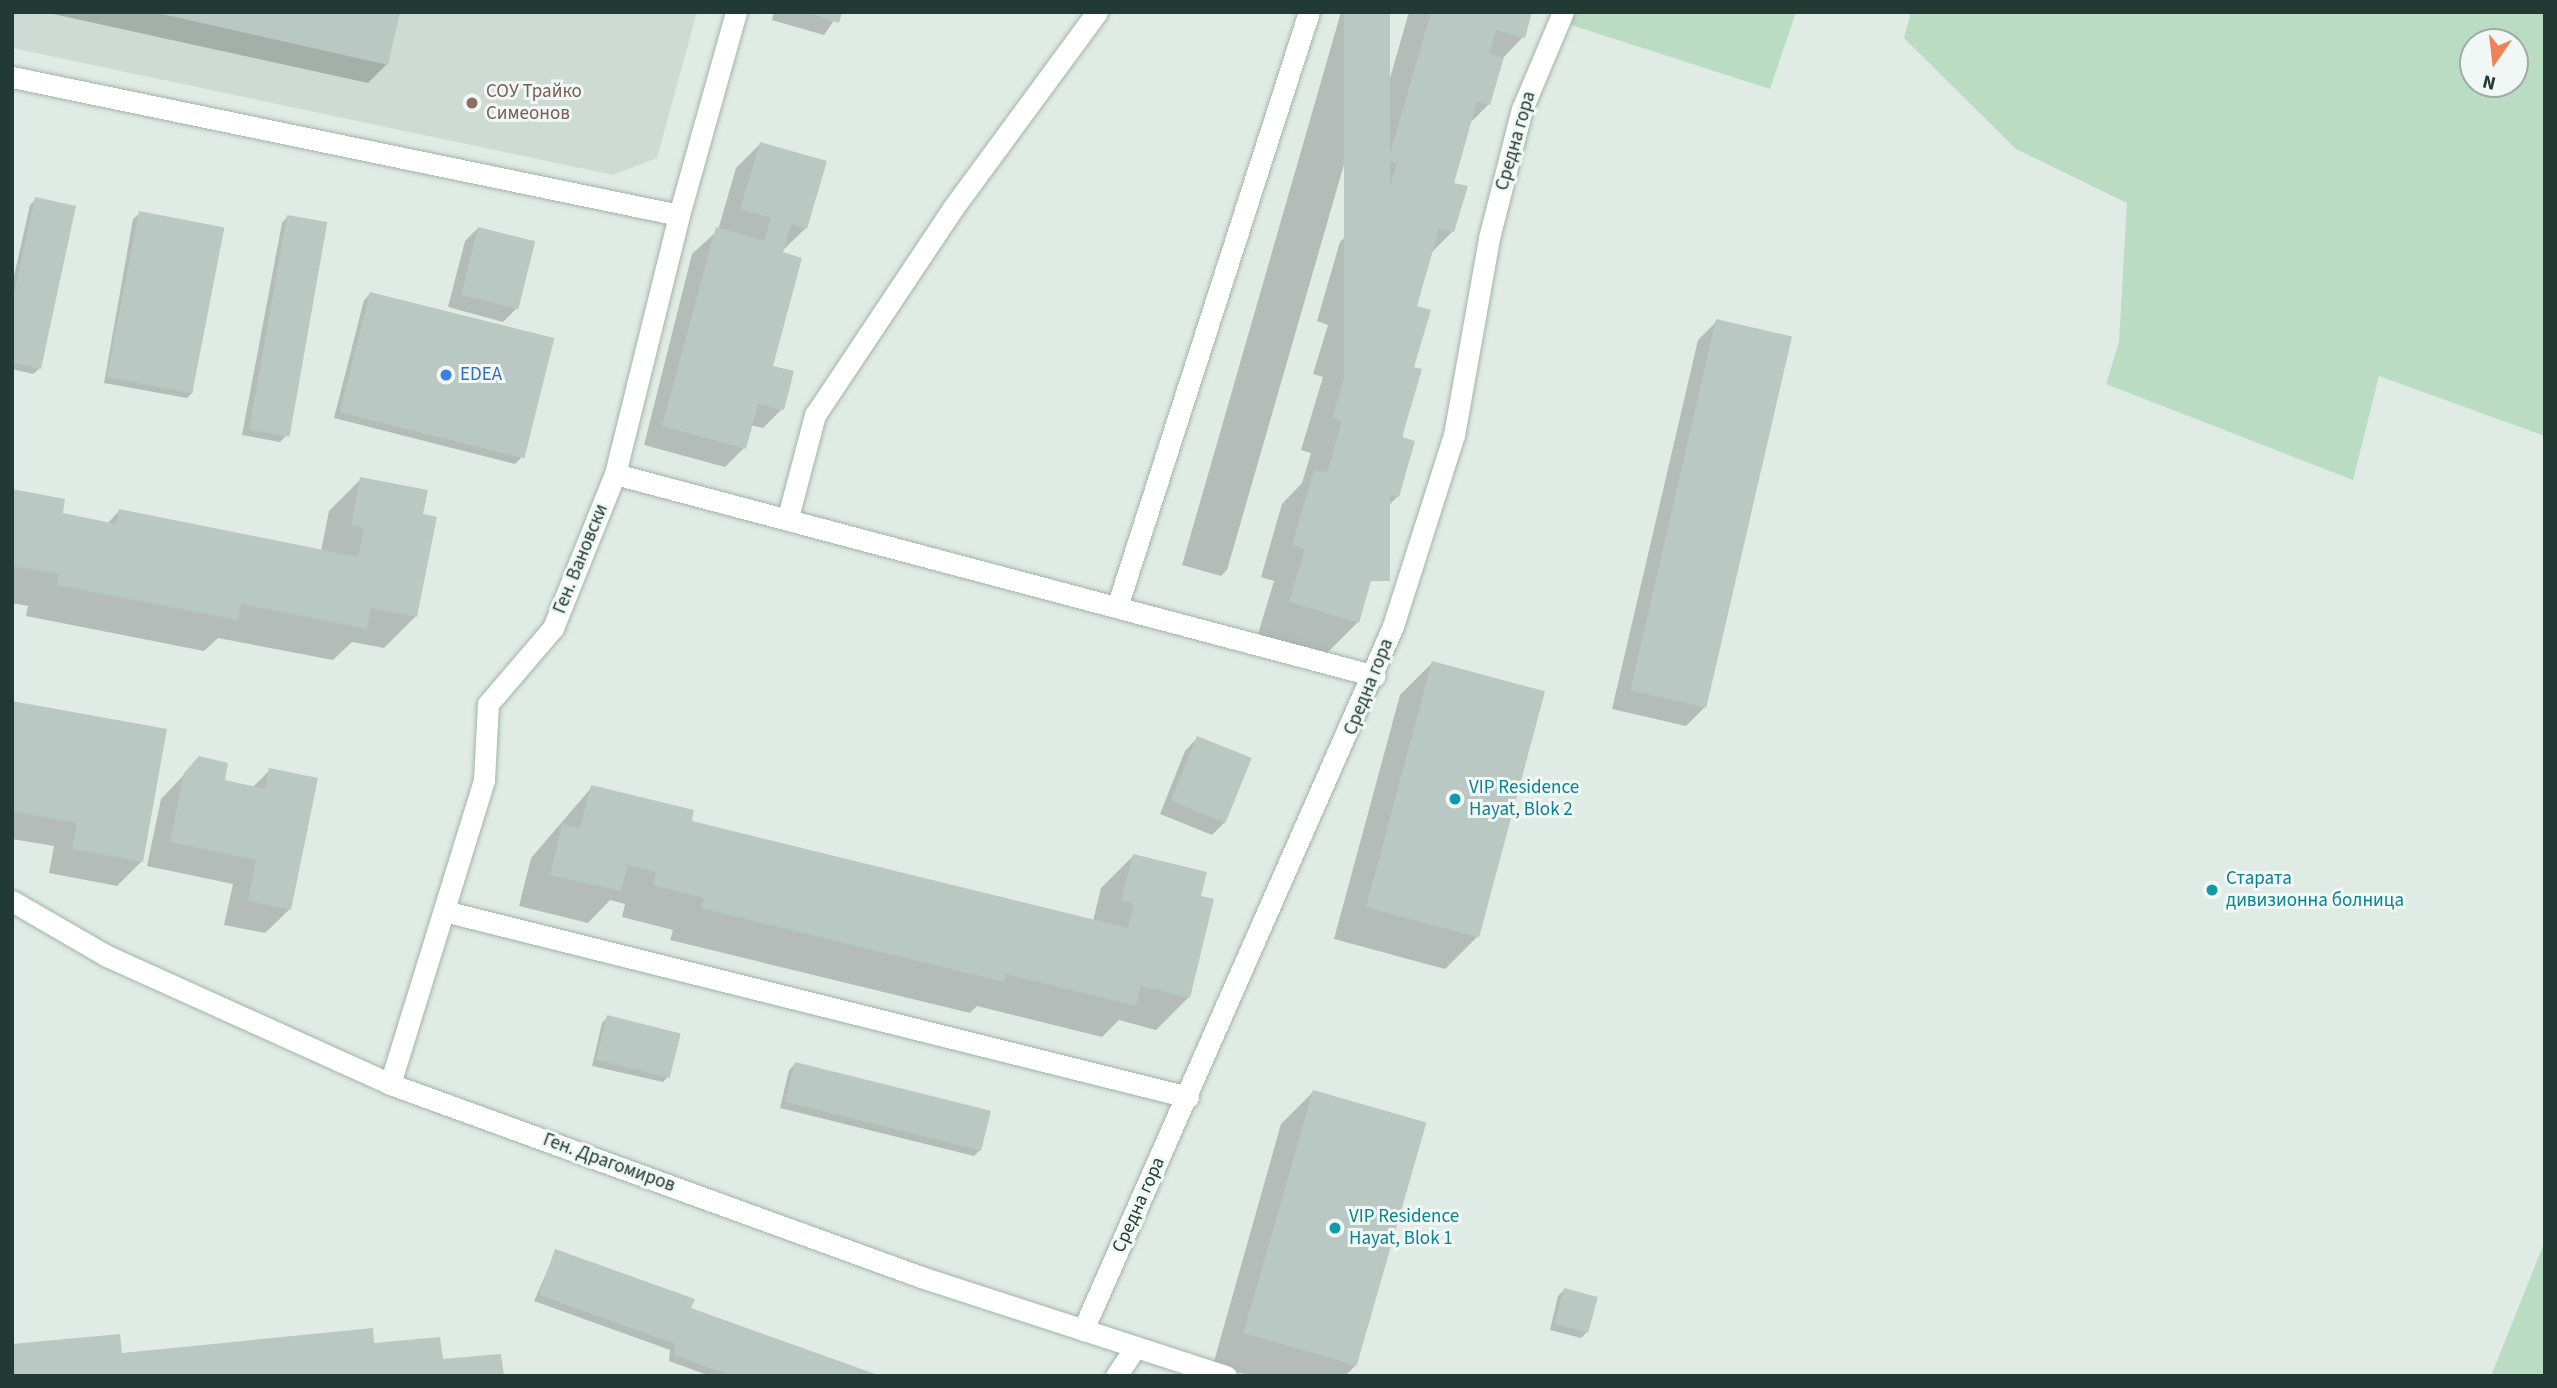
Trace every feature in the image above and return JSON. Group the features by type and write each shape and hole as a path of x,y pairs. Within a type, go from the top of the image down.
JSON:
{"street":[{"name":"Ген. Вановски","path":"390,1084 484,780 488,704 552,628 615,474 679,215 736,12"},
{"path":"788,517 815,415 953,208 1097,12"},
{"path":"1117,607 1309,12"},
{"name":"Средна гора","path":"1083,1330 1375,676 1454,435 1489,238 1522,109 1563,12"},
{"path":"12,77 679,215"},
{"path":"615,474 788,517 1375,676"},
{"name":"Ген. Драгомиров","path":"12,901 107,956 390,1084 921,1277 1226,1376"},
{"path":"443,911 1188,1097"},
{"path":"1116,1376 1135,1348"}],"shaded area":[{"name":"СОУ Трайко Симеонов","path":"12,12 697,12 657,158 613,175 12,48"}],"green space":[{"path":"1564,12 1796,12 1770,89 1559,21"},
{"path":"1911,12 2545,12 2545,436 2379,376 2353,480 2106,384 2119,342 2127,203 2016,149 1904,38"},
{"path":"2545,1241 2545,1376 2491,1376"}],"building":[{"path":"153,12 400,12 388,65"},
{"path":"805,12 842,12 839,23"},
{"path":"1344,12 1390,12 1390,581 1344,581"},
{"path":"1431,12 1532,12 1525,38 1496,30 1489,53 1504,57 1490,105 1477,102 1454,183 1468,186 1454,232 1439,229 1417,306 1431,310 1414,367 1422,369 1402,437 1415,441 1399,497 1388,495 1365,572 1373,574 1359,623 1289,602 1305,549 1292,545 1314,470 1327,473 1342,421 1332,418 1354,345 1344,342 1359,293 1348,289 1371,208 1383,211 1397,163 1388,161"},
{"path":"760,142 827,161 807,229 791,224 783,252 802,258 773,366 794,371 784,410 758,404 746,449 662,426 716,227 764,241 771,218 740,209"},
{"path":"35,197 76,206 41,369 12,362 12,303"},
{"path":"139,211 224,228 192,393 107,377"},
{"path":"287,215 327,222 290,437 249,430"},
{"path":"478,227 535,241 518,309 461,295"},
{"name":"EDEA","path":"370,292 554,338 524,458 340,412"},
{"path":"1716,319 1792,337 1706,708 1630,690"},
{"path":"360,477 428,490 423,514 437,517 417,617 371,608 367,629 241,604 238,620 57,585 59,574 12,566 12,489 65,499 63,513 116,524 119,509 358,557 364,528 351,525"},
{"name":"VIP Residence Hayat, Blok 2","path":"1432,661 1545,691 1479,938 1366,907"},
{"path":"12,701 167,729 143,862 72,849 77,823 12,811"},
{"path":"1197,736 1252,758 1225,823 1171,801"},
{"path":"199,756 228,763 225,780 265,789 269,768 318,778 291,910 248,901 256,860 170,842 184,773"},
{"path":"591,785 694,810 692,821 1128,928 1134,904 1121,900 1133,854 1207,872 1201,896 1214,899 1190,998 1141,986 1136,1006 1006,974 1004,982 701,908 704,898 653,885 656,872 628,865 621,891 550,875 562,824 580,828"},
{"path":"607,1015 681,1033 670,1078 596,1060"},
{"path":"795,1062 991,1111 981,1151 785,1102"},
{"name":"VIP Residence Hayat, Blok 1","path":"1313,1090 1426,1123 1357,1366 1243,1333"},
{"path":"555,1249 695,1299 691,1308 881,1376 732,1376 674,1355 675,1344 539,1295"},
{"path":"1564,1288 1598,1297 1588,1333 1554,1324"},
{"path":"373,1328 374,1343 440,1337 443,1359 501,1354 504,1376 12,1376 12,1344 120,1334 122,1353"}],"place":[{"name":"СОУ Трайко Симеонов","path":"472,103"},
{"name":"EDEA","path":"446,375"},
{"name":"VIP Residence Hayat, Blok 2","path":"1455,799"},
{"name":"Старата дивизионна болница","path":"2212,890"},
{"name":"VIP Residence Hayat, Blok 1","path":"1335,1228"}]}
